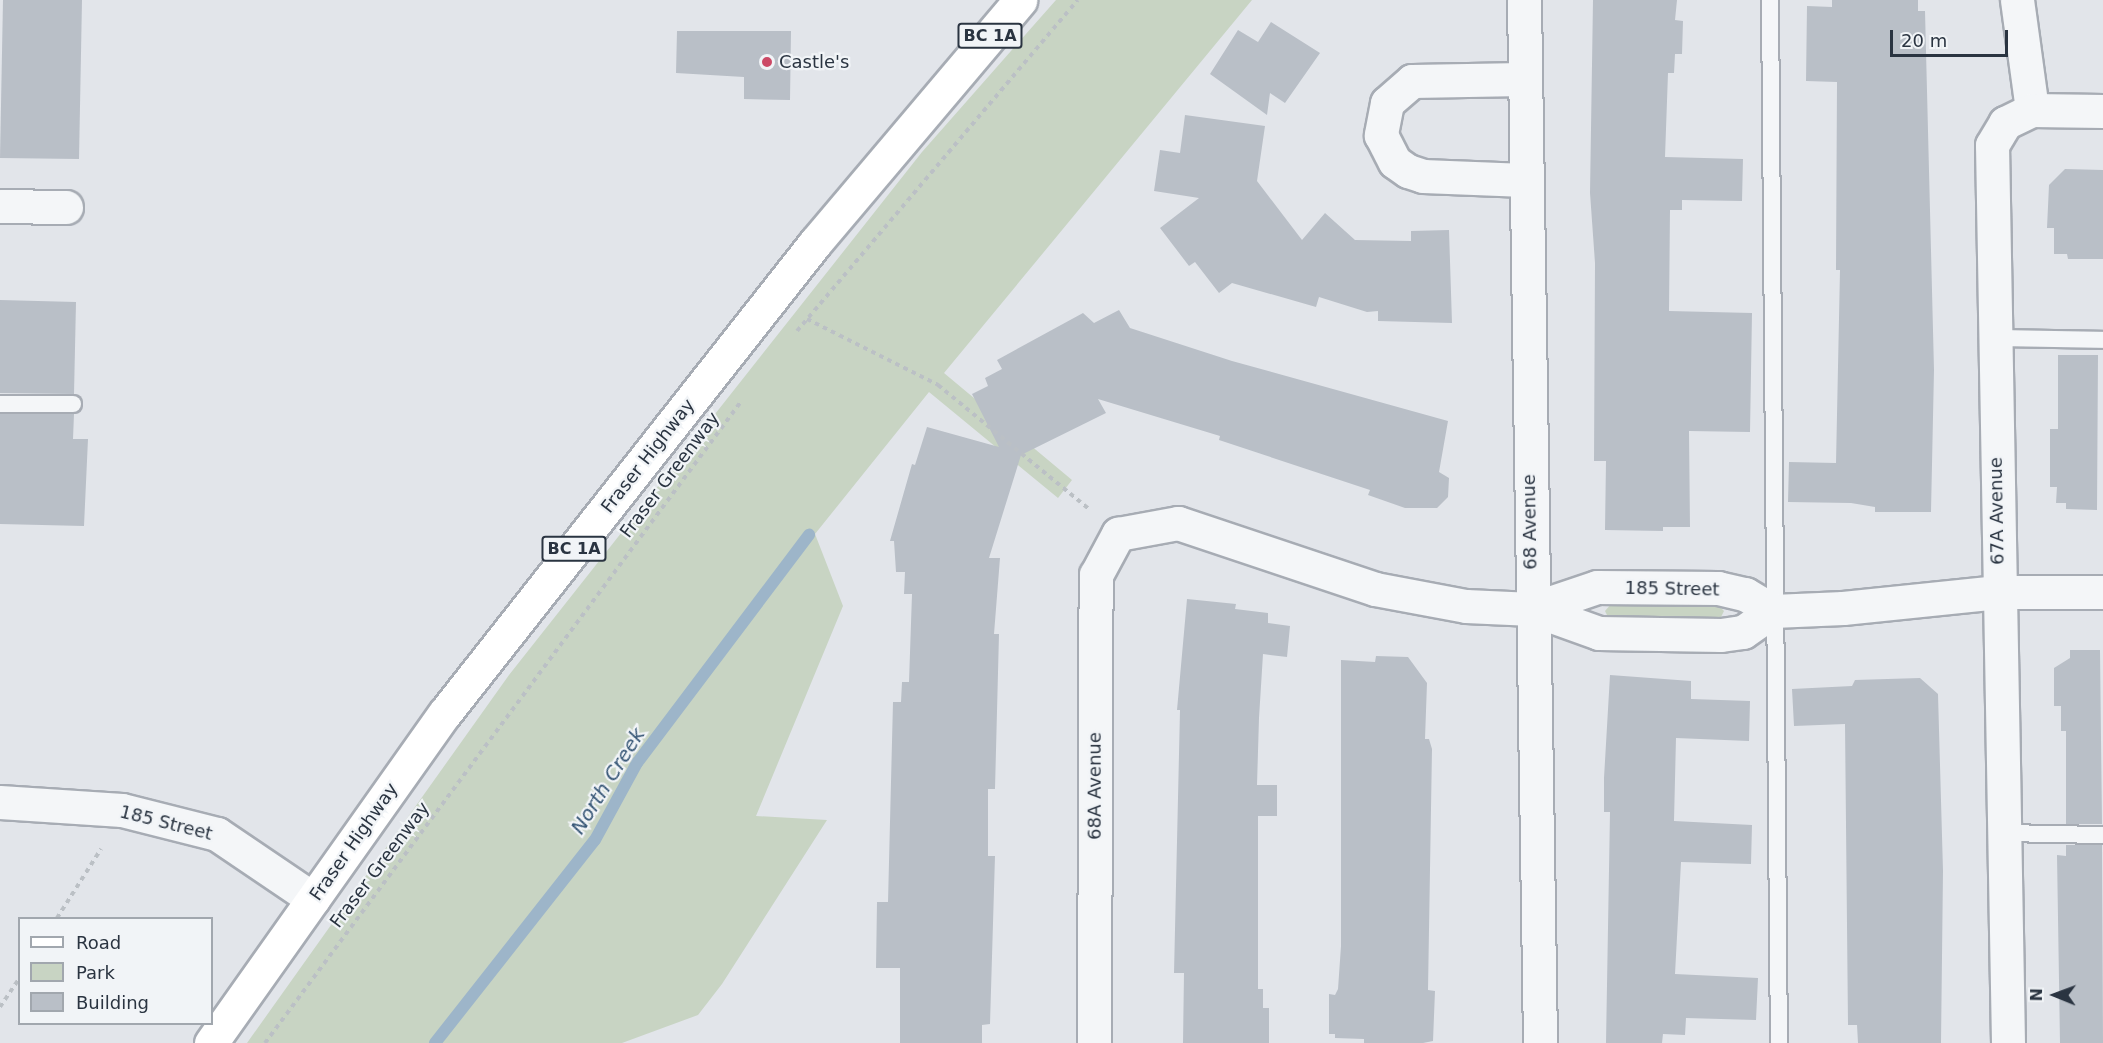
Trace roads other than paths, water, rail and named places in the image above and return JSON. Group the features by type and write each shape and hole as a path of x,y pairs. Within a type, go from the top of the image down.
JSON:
{"main road":[{"name":"Fraser Highway","path":"211,1043 445,713 748,328 1020,0"}],"street":[{"name":"68 Avenue","path":"1524,0 1522,79 1540,1043"},
{"path":"2017,0 2032,110 2103,111"},
{"path":"1522,79 1412,81 1387,103 1381,135 1395,162 1408,171 1423,176 1525,180"},
{"name":"67A Avenue","path":"2008,1043 1993,338 1992,145 2005,123 2032,110"},
{"path":"0,206 66,207"},
{"name":"185 Street","path":"1118,534 1178,523 1375,590 1466,606 1532,609 1599,633 1721,635 1743,632 1773,611 1745,594 1707,588 1597,587 1532,609"},
{"name":"68A Avenue","path":"1094,1043 1096,575 1118,534"},
{"path":"1773,611 1843,608 1998,592 2103,592"},
{"name":"185 Street","path":"0,802 122,810 217,834 313,899"}],"lane":[{"path":"1770,0 1773,611 1779,1043"},
{"path":"1993,338 2103,340"},
{"path":"0,404 74,404"},
{"path":"2005,833 2103,835"}],"waterway":[{"name":"North Creek","path":"435,1043 595,840 637,763 809,535"}],"place":[{"name":"Castle's","path":"767,62"}]}
